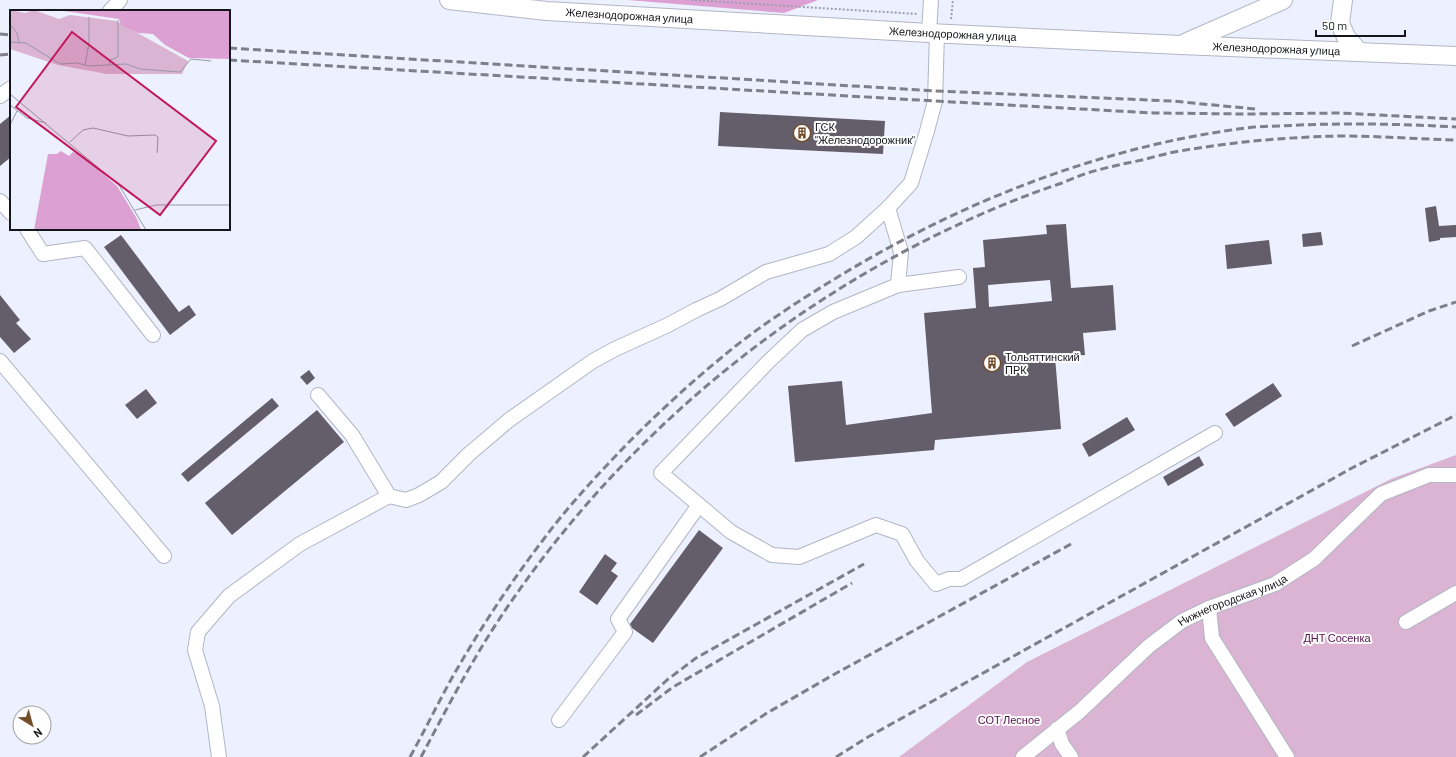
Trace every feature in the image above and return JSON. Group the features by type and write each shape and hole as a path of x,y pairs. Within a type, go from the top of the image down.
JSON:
{"main road":[{"name":"Железнодорожная улица","path":"449,0 547,11 932,28 1181,45 1456,56"},
{"path":"1181,45 1283,0"},
{"path":"1344,0 1340,23 1346,37 1359,52"}],"street":[{"path":"111,10 120,0"},
{"path":"219,757 212,706 195,650 198,632 230,596 300,544 389,496 406,500 419,495 441,482 469,454 509,420 604,355 720,299 766,272 829,254 856,237 888,208 911,183 935,101 936,90 931,0"},
{"path":"0,96 10,89"},
{"path":"0,200 10,212"},
{"path":"888,208 901,252 898,285"},
{"path":"29,230 43,254 85,248 153,335"},
{"path":"959,277 898,285 832,312 802,330 768,362 661,473 731,532 772,555 799,557 876,526 902,534 917,561 936,584 949,580 961,579 1215,433"},
{"path":"0,361 164,556"},
{"path":"318,395 352,435 389,496"},
{"name":"Нижнегородская улица","path":"1023,757 1079,712 1149,646 1182,621 1209,608 1275,584 1314,559 1381,494 1429,476 1456,475"},
{"path":"559,720 625,632 618,619 699,505"},
{"path":"1406,622 1456,593"},
{"path":"1209,608 1212,638 1287,757"},
{"path":"1057,729 1062,744 1071,757"}],"path":[{"path":"691,0 917,14 932,28 939,19 951,20 953,0"}],"green space":[{"name":"ДНТ Сосенка","path":"1456,455 1456,757 899,757 1027,662 1391,479"}],"shaded area":[{"path":"628,0 818,0 784,13"}],"building":[{"name":"ГСК \"Железнодорожник\"","path":"720,112 885,121 883,154 718,146"},
{"path":"10,116 10,158 0,166 0,124"},
{"path":"1436,206 1439,226 1456,225 1456,237 1440,238 1440,240 1429,242 1425,208"},
{"path":"1066,224 1071,288 1113,285 1116,330 1083,333 1085,355 1055,357 1061,429 935,440 934,450 795,462 788,386 842,381 846,425 932,413 924,313 976,308 973,268 985,267 983,240 1047,234 1046,225","holes":["1050,280 1052,301 989,307 988,285"]},
{"path":"1321,232 1323,245 1303,247 1302,234"},
{"path":"121,235 179,312 189,305 196,315 170,335 104,247"},
{"path":"1269,240 1272,264 1227,269 1225,245"},
{"path":"0,295 20,320 16,323 31,339 14,353 0,337"},
{"path":"309,370 315,378 307,385 300,377"},
{"path":"1273,383 1282,396 1234,427 1225,414"},
{"path":"146,389 157,403 137,419 125,405"},
{"path":"272,398 279,406 188,482 181,474"},
{"path":"317,410 344,442 232,535 205,503"},
{"path":"1127,417 1135,430 1089,457 1082,444"},
{"path":"1199,456 1204,465 1168,486 1163,477"},
{"path":"699,530 723,548 653,643 632,628 630,624"},
{"path":"605,554 617,563 611,571 618,576 597,605 579,592"}],"railway":[{"path":"0,34 10,35"},
{"path":"230,48 936,91 1172,101 1255,109"},
{"path":"0,55 10,54"},
{"path":"230,60 1154,113 1341,113 1456,119"},
{"path":"410,757 453,676 496,606 543,540 584,490 640,431 709,368 760,328 828,283 877,254 928,227 979,203 1086,163 1141,148 1197,136 1254,127 1319,124 1456,127"},
{"path":"421,757 471,665 504,612 551,548 602,488 657,431 716,378 778,330 844,286 913,247 984,213 1022,197 1109,167 1180,151 1280,139 1369,136 1456,140"},
{"path":"1352,346 1429,311 1456,302"},
{"path":"836,757 868,737 1352,468 1456,415"},
{"path":"700,757 767,713 833,675 1071,544"},
{"path":"583,757 667,680 696,658 864,564"},
{"path":"636,715 673,687 852,583"}],"place":[{"name":"ГСК \"Железнодорожник\"","path":"802,133"},
{"name":"Тольяттинский ПРК","path":"992,363"}],"park label":[{"name":"СОТ Лесное","path":"1009,720"}]}
